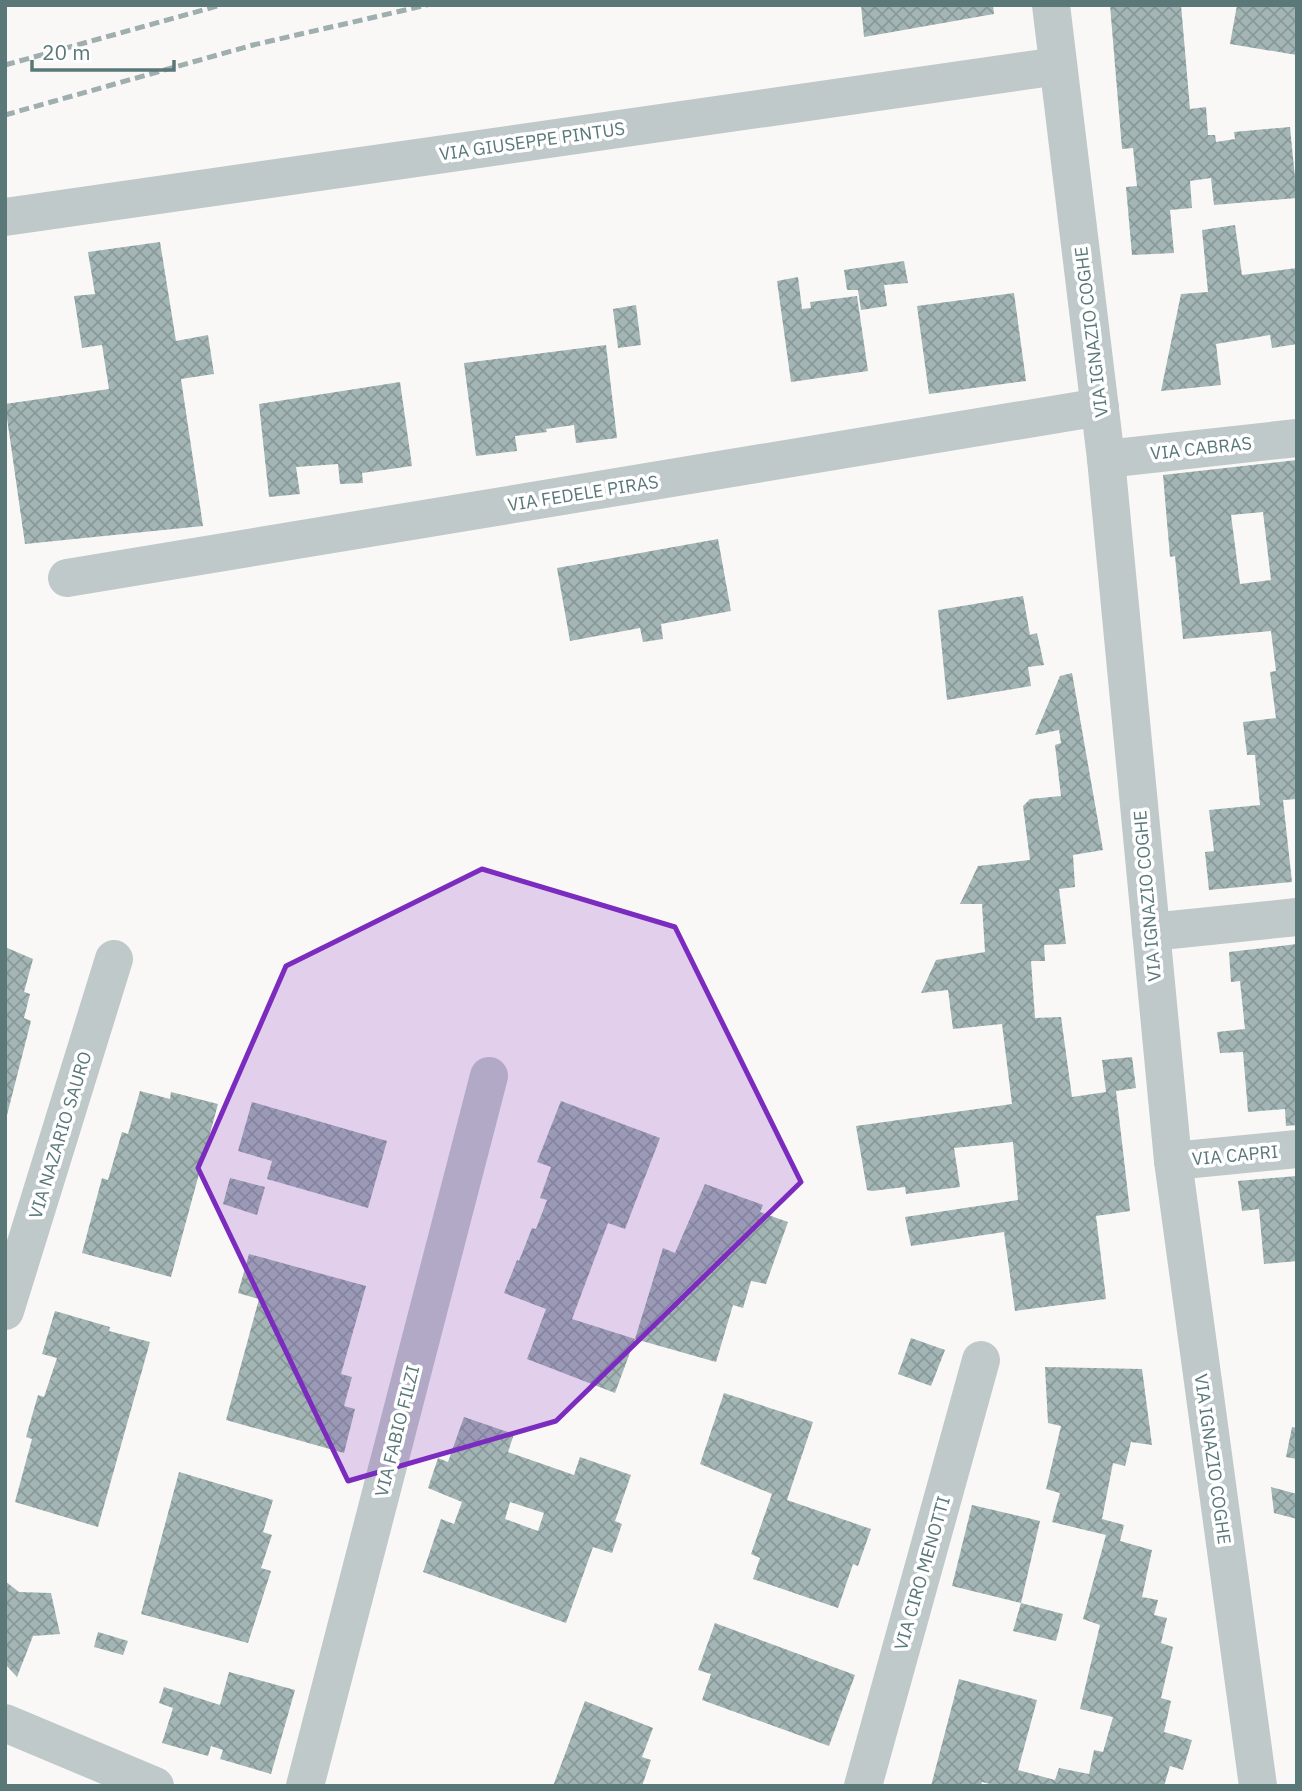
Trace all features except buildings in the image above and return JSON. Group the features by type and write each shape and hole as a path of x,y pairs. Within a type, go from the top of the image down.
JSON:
{"street":[{"name":"VIA IGNAZIO COGHE","path":"1051,5 1106,459 1173,1161 1258,1786"},
{"name":"VIA GIUSEPPE PINTUS","path":"5,217 1058,66"},
{"name":"VIA FEDELE PIRAS","path":"67,578 1100,407"},
{"name":"VIA CABRAS","path":"1106,459 1297,438"},
{"path":"1151,932 1297,917"},
{"name":"VIA NAZARIO SAURO","path":"5,1311 114,959"},
{"name":"VIA FABIO FILZI","path":"305,1786 489,1076"},
{"name":"VIA CAPRI","path":"1173,1161 1297,1149"},
{"name":"VIA CIRO MENOTTI","path":"863,1786 981,1360"},
{"path":"5,1723 155,1786"}],"highlighted area":[{"path":"482,869 675,927 801,1182 556,1421 348,1481 198,1168 286,966"}],"railway":[{"path":"5,65 221,5"},
{"path":"5,115 253,45 427,5"}]}
